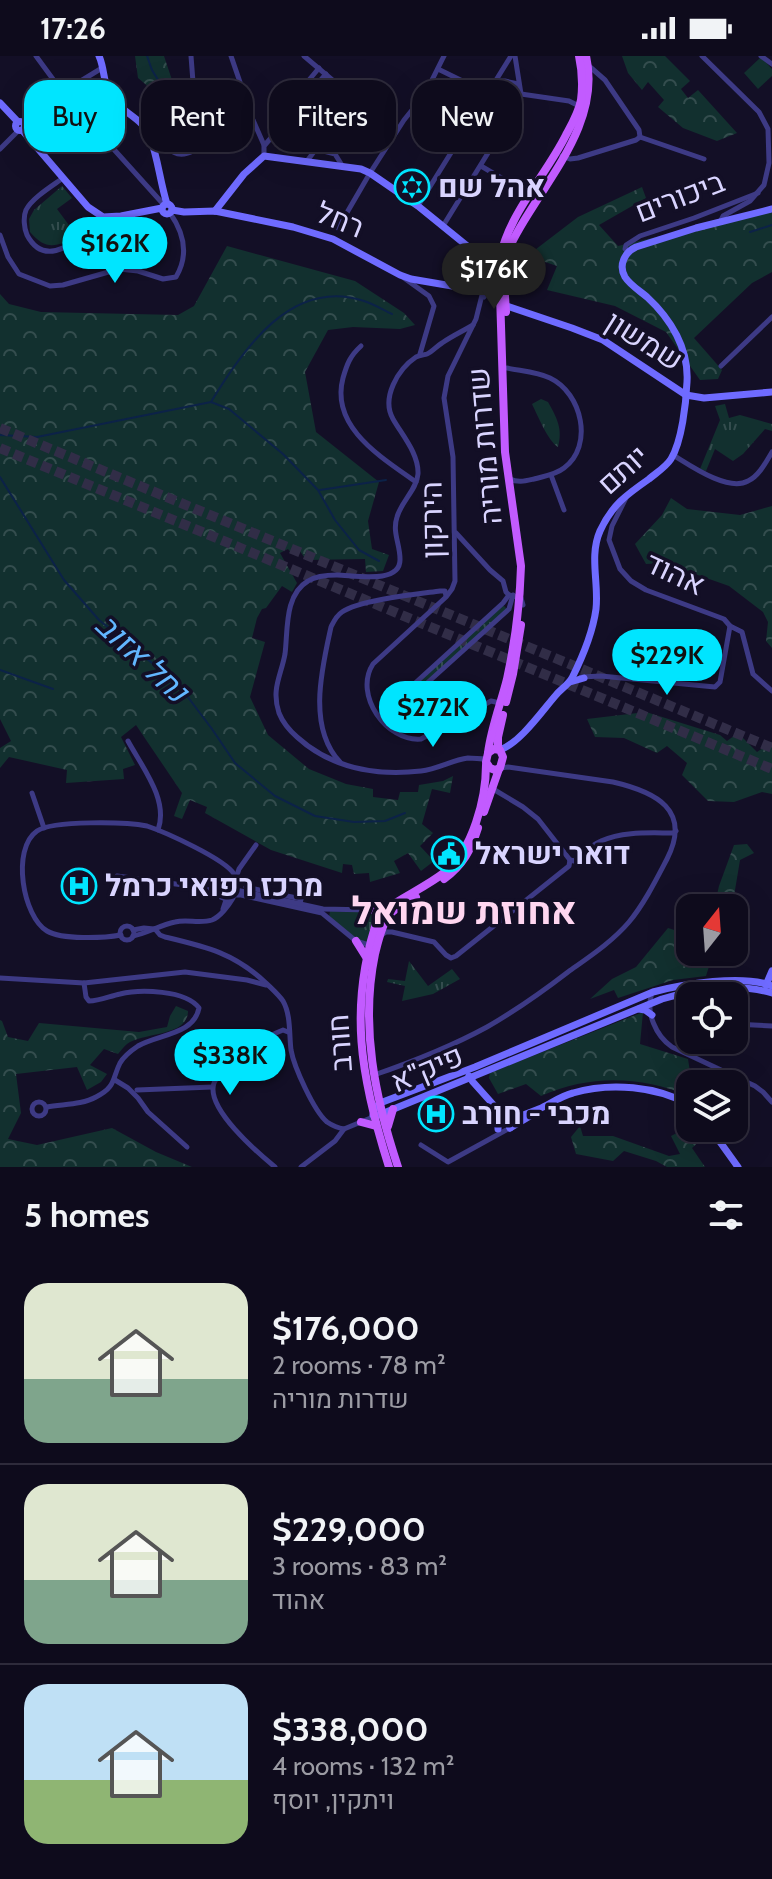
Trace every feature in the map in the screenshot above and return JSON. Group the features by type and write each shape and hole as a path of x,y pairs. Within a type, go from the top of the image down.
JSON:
{"main road":[{"name":"שדרות מוריה","path":"499,750 499,733 513,674 516,601 525,566 509,449 501,263 562,153 579,106 582,86 579,56"},
{"name":"שדרות מוריה","path":"379,915 445,872 458,859 482,803 487,759 507,679 521,566 513,482 505,452 501,263 504,242 513,225 578,130 589,92 586,56"},
{"path":"486,259 496,258 501,263"},
{"path":"377,939 391,913 444,879 464,861 501,766 499,750 487,759 492,769 501,766"},
{"path":"369,910 391,906"},
{"name":"חורב","path":"379,915 369,1001 370,1078 398,1167"},
{"name":"חורב","path":"377,939 366,957 361,1036 387,1164"},
{"path":"356,941 366,957"},
{"path":"372,1065 385,1071"},
{"path":"361,1122 391,1099"},
{"path":"388,1135 393,1109"}],"street":[{"path":"36,56 53,80"},
{"path":"99,56 106,90 141,124"},
{"path":"191,56 193,80"},
{"path":"215,211 244,174 264,156 264,146 231,56"},
{"path":"304,56 333,80"},
{"path":"338,228 404,120 425,94 444,56"},
{"path":"496,80 513,56"},
{"path":"513,56 517,80"},
{"name":"ביכורים","path":"689,393 685,358 676,333 658,307 625,276 622,266 628,251 636,247 720,223 723,216 759,193 766,181 768,129 759,112 702,56"},
{"path":"761,56 772,64"},
{"path":"589,66 605,80 639,130 640,137"},
{"path":"81,80 103,68"},
{"path":"309,80 319,68"},
{"path":"438,69 460,80"},
{"path":"321,80 326,74"},
{"path":"522,94 569,101 579,106"},
{"path":"0,103 88,207 103,217 78,241 46,251 37,247 25,230 26,209 63,178"},
{"path":"0,149 24,123"},
{"path":"562,153 570,159 578,158 640,137"},
{"path":"640,137 704,159"},
{"path":"264,146 269,140"},
{"path":"306,162 316,149 335,154 343,168"},
{"path":"0,235 8,257 19,274 50,286 119,269 163,279 176,277 184,258 179,226 167,208 116,152"},
{"path":"153,152 167,208"},
{"path":"418,206 451,152"},
{"path":"443,226 489,152"},
{"path":"264,156 361,169 370,173 486,259 488,265 484,287"},
{"path":"481,166 503,179"},
{"name":"ביכורים","path":"628,251 626,245 640,236 759,193"},
{"name":"רחל","path":"103,217 167,208 184,212 215,211 293,227 333,239 400,275 421,281 458,287 484,287"},
{"path":"720,223 772,209"},
{"path":"487,273 501,263"},
{"path":"400,275 429,296 434,304 420,354 408,363 395,380 389,398 390,416 406,439 417,463 418,475 400,507 395,525 400,564 395,572 376,577 335,575 309,580 298,591 289,611 285,652 275,694 280,716 289,729 309,748 341,763 369,771 403,772 429,770 470,758 487,759"},
{"path":"482,301 489,289 500,286"},
{"name":"הירקון","path":"382,719 366,691 369,670 446,597 455,581 453,457 444,398 448,376 473,325 484,287"},
{"name":"שמשון","path":"503,303 603,340 678,391"},
{"path":"721,366 772,317"},
{"path":"420,354 427,354 473,325"},
{"path":"361,346 349,357 340,390 341,406 357,434 416,482"},
{"path":"507,368 550,378 572,395 577,404 580,431 576,453 563,469 551,475 513,482"},
{"path":"678,391 689,393 685,405"},
{"path":"678,391 685,405"},
{"name":"שמשון","path":"689,393 704,398 770,391"},
{"name":"יותם","path":"499,750 525,731 568,683 574,672 596,609 594,558 598,534 612,508 662,468 673,455 685,405"},
{"path":"673,455 703,473 734,485 746,483 755,477 772,452"},
{"path":"551,475 564,510"},
{"name":"אהוד","path":"584,678 601,676 715,687 720,682 730,626 724,619 646,590 631,581 620,569 609,540 612,526 629,492"},
{"path":"455,532 503,581 506,592 516,601"},
{"path":"341,763 328,745 321,714 321,677 334,620 344,610 358,605 440,591 445,591 446,597"},
{"path":"382,719 516,601"},
{"path":"507,610 516,601"},
{"path":"382,719 503,603 516,601"},
{"path":"730,626 742,632 753,674 772,691"},
{"path":"574,672 584,678"},
{"name":"יותם","path":"559,692 574,672"},
{"path":"568,683 584,678"},
{"path":"382,719 401,737 421,739 491,701 500,703"},
{"name":"יותם","path":"501,766 525,731"},
{"path":"128,741 156,792 161,809 158,830"},
{"path":"370,1078 485,1028 543,992 630,921 670,854 676,830 674,816 656,799 613,782 501,766"},
{"path":"233,892 320,913 356,941 377,939 386,932 392,932 434,942 446,955 451,958 456,956 569,866 570,860 538,819 492,788"},
{"path":"32,793 44,828"},
{"path":"239,869 226,866 158,830 135,824 68,824 44,828 29,841 22,866 33,917 46,931 57,935 103,938 121,935 127,940 144,928 155,929 174,922 208,921 218,916 233,892 239,869 256,845"},
{"path":"570,860 614,836 673,833 676,830"},
{"path":"226,866 233,892"},
{"path":"117,876 329,909 369,910 382,920 377,939"},
{"path":"246,887 301,899 300,904"},
{"path":"327,917 329,909"},
{"path":"121,935 125,927 130,927 133,933"},
{"path":"155,929 165,937 221,952 244,965 278,995 286,1008 293,1061 323,1118 334,1127 344,1129"},
{"path":"0,978 84,983 185,972 267,985"},
{"path":"250,980 257,975"},
{"name":"פיק\"א","path":"391,1099 474,1074 653,992 678,985 709,982 770,983"},
{"path":"47,1107 92,1099 105,1092 115,1080 120,1062 129,1052 189,1025 197,1016 199,1008 194,1001 144,991 89,1001 84,983"},
{"name":"פיק\"א","path":"378,1110 393,1109 650,1003 697,991 740,989 770,983"},
{"path":"653,992 650,1003 655,1029 664,1042 755,1086 772,1102"},
{"path":"636,1009 652,1015"},
{"path":"748,1025 772,1026"},
{"path":"275,1167 228,1122 212,1087 216,1079 251,1047 269,1035 283,1030 289,1032"},
{"path":"474,1074 479,1078 480,1088"},
{"path":"474,1074 503,1123"},
{"path":"115,1080 128,1088 148,1112 187,1147"},
{"path":"137,1090 212,1087"},
{"path":"421,1145 448,1162 490,1138 503,1123 570,1094 595,1088 657,1092 676,1097"},
{"path":"301,1167 335,1141 344,1129 361,1122"},
{"path":"490,1138 503,1123"},
{"path":"720,1142 738,1167"}],"green space":[{"path":"135,56 164,56 172,80 141,80"},
{"path":"622,56 665,56 690,81 681,89 688,98 698,90 737,133 717,141 683,128 658,107 664,100 648,82 642,90 628,73"},
{"path":"761,57 772,69 772,76 758,89 744,73"},
{"path":"62,186 72,198 57,209 77,236 58,245 47,245 30,232 29,219 34,210"},
{"path":"642,187 646,198 599,225 618,246 772,210 772,272 752,283 694,338 722,370 718,379 700,380 666,332 615,306 547,290 557,266 527,256 578,217"},
{"path":"227,246 355,281 404,313 415,325 400,329 353,327 328,330 305,372 316,432 379,482 368,521 372,549 389,555 383,571 366,572 365,559 306,560 300,551 292,554 288,549 280,553 297,583 292,592 282,586 257,618 252,638 265,642 250,697 268,735 309,769 346,784 373,789 373,797 398,800 400,792 418,792 419,785 453,776 450,793 432,789 422,824 433,833 420,846 434,861 421,871 408,853 394,861 400,873 370,882 369,873 354,874 352,865 343,864 342,873 271,850 205,813 207,807 190,800 182,819 174,816 182,793 136,725 121,737 135,765 123,769 124,779 66,783 67,770 9,757 0,768 0,748 11,741 0,719 0,294 9,304 41,312 178,315 194,306"},
{"path":"541,399 548,402 556,419 560,435 558,447 547,434 532,404"},
{"path":"725,404 729,418 740,415 772,424 772,431 765,429 733,461 715,449 706,471 700,469 720,420 715,406"},
{"path":"671,498 687,509 740,515 772,506 772,648 766,641 768,622 763,612 729,586 664,563 646,564 635,544 662,515"},
{"path":"503,605 507,609 388,717 384,713"},
{"path":"653,629 709,639 701,660 642,654"},
{"path":"646,712 720,735 727,741 738,733 757,752 772,742 772,794 762,792 734,802 708,801 682,775 687,763 667,746 657,753 624,738 595,737 587,719"},
{"path":"747,844 754,853 740,860 734,894 717,894 719,886 734,845"},
{"path":"330,911 370,912 377,916 367,943 329,917"},
{"path":"668,928 676,931 676,966 709,966 706,976 673,980 618,998 614,990 590,999 612,979 636,967"},
{"path":"409,961 428,986 452,969 460,979 433,994 402,1001 405,986 387,982 388,979 405,981"},
{"path":"176,1006 188,1011 186,1019 173,1030 134,1040 118,1054 104,1049 90,1065 107,1074 101,1082 87,1090 77,1067 16,1074 21,1113 8,1139 37,1145 112,1128 192,1167 0,1167 0,1020 8,1037 28,1041 39,1023 139,1032 167,1027"},
{"path":"643,1012 640,1044 688,1059 690,1070 676,1070 676,1091 653,1084 616,1080 578,1084 541,1096 526,1084 498,1094 489,1078 490,1073"},
{"path":"580,1126 583,1136 613,1136 669,1156 680,1154 671,1136 676,1134 676,1142 698,1142 692,1148 705,1167 667,1167 624,1151 613,1161 576,1154 571,1137"}],"waterway":[{"path":"147,56 158,80"},
{"path":"750,232 772,225"},
{"path":"211,402 254,340 292,308 314,299 338,296 364,301 392,314"},
{"path":"0,435 37,437 211,402 229,409 283,454 318,490 335,520 359,550 379,561"},
{"name":"נחל אזוב","path":"0,477 64,580 99,620 178,684 235,763 275,796 315,816 354,822 385,821 405,813"},
{"path":"320,490 386,480"},
{"path":"0,670 53,689"}],"tunnel":[{"path":"0,428 772,748"},
{"path":"0,448 772,769"}],"place":[{"name":"אהל שם","path":"412,187"},
{"name":"דואר ישראל","path":"449,854"},
{"name":"מרכז רפואי כרמל","path":"79,886"},
{"name":"מכבי - חורב","path":"436,1114"}],"district":[{"name":"אחוזת שמואל","path":"464,911"}]}
